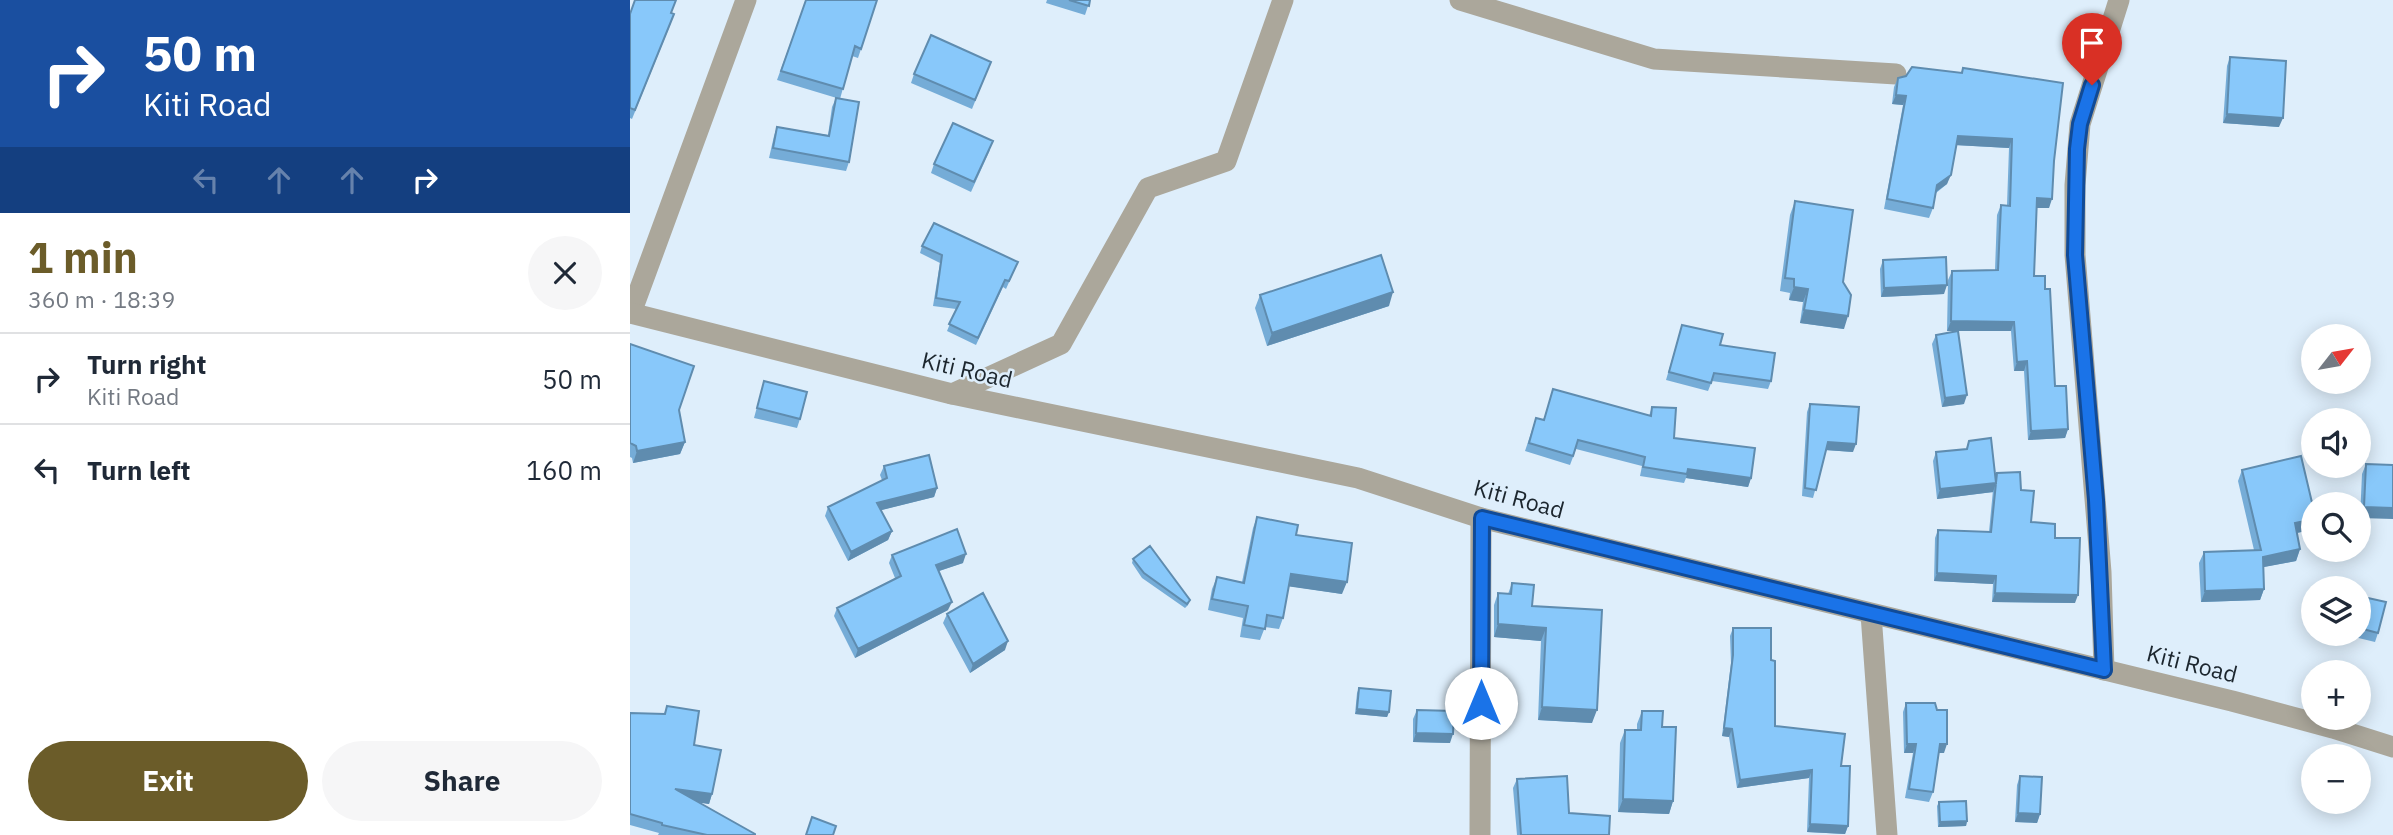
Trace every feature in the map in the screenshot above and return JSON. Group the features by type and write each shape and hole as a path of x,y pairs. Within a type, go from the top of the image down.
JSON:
{"street":[{"path":"630,313 746,0"},
{"path":"952,394 1061,344 1148,188 1226,161 1283,0"},
{"path":"1460,0 1654,59 1896,75"},
{"path":"2104,670 2100,559 2075,255 2075,185 2080,124 2119,0"},
{"name":"Kiti Road","path":"630,313 952,394 1357,478 1482,518 2232,701 2393,747"},
{"path":"1480,835 1482,518"},
{"path":"1871,614 1887,835"}],"building":[{"path":"635,0 676,0 671,13 674,14 635,110 630,108 630,14"},
{"path":"806,0 877,0 861,49 855,46 843,89 781,71"},
{"path":"1069,0 1090,0 1089,6"},
{"path":"931,35 991,62 975,100 914,74"},
{"path":"2230,57 2286,61 2283,118 2227,114"},
{"path":"1912,67 1962,73 1963,68 2063,83 2052,199 2037,198 2034,276 2045,276 2045,289 2050,289 2055,386 2066,386 2068,429 2031,431 2027,361 2017,362 2014,322 1951,321 1952,271 1998,270 2001,205 2010,206 2012,139 1958,136 1951,175 1937,185 1933,208 1887,199 1906,96 1896,95 1898,78 1906,76"},
{"path":"836,98 859,102 849,162 773,148 777,127 829,136"},
{"path":"953,123 993,141 974,182 934,164"},
{"path":"1795,201 1853,210 1843,282 1851,295 1848,316 1804,310 1808,289 1794,287 1794,279 1785,278"},
{"path":"934,223 1018,262 1009,281 1005,280 978,338 949,324 960,302 936,298 942,255 922,246"},
{"path":"1381,255 1393,292 1272,333 1260,295"},
{"path":"1946,257 1947,285 1884,288 1883,260"},
{"path":"1682,325 1723,334 1720,345 1775,353 1771,381 1714,373 1711,383 1669,372"},
{"path":"1958,331 1967,395 1945,398 1936,335"},
{"path":"630,344 694,366 679,410 685,442 637,451 636,446 630,443"},
{"path":"764,381 807,392 800,419 757,408"},
{"path":"1553,389 1651,416 1652,407 1676,408 1674,438 1755,448 1751,478 1688,469 1687,474 1643,467 1645,457 1578,440 1573,456 1529,443 1536,418 1544,420"},
{"path":"1810,404 1859,407 1856,444 1828,442 1816,490 1805,488"},
{"path":"1991,438 1996,483 1940,489 1936,452 1967,449 1969,441"},
{"path":"929,455 937,488 877,503 892,531 851,552 828,507 887,478 884,466"},
{"path":"2301,456 2301,478 2306,478 2310,492 2301,492 2301,522 2295,523 2300,549 2263,557 2264,589 2205,591 2204,552 2261,550 2242,470"},
{"path":"2371,464 2393,465 2393,508 2371,507 2371,492 2365,492 2365,478 2371,478"},
{"path":"2020,472 2021,490 2034,491 2031,522 2055,524 2055,538 2080,538 2078,595 1995,593 1996,576 1937,573 1938,530 1991,532 1997,473"},
{"path":"1257,517 1298,525 1296,535 1352,543 1347,582 1291,574 1283,618 1267,615 1265,629 1244,625 1248,606 1212,599 1217,577 1244,583"},
{"path":"957,529 966,554 936,565 952,602 858,649 837,608 901,576 892,555"},
{"path":"1150,546 1190,600 1187,604 1144,573 1133,559"},
{"path":"1512,583 1534,585 1532,606 1602,610 1597,710 1542,707 1546,628 1498,624 1498,593 1511,594"},
{"path":"983,593 1008,641 973,664 947,614"},
{"path":"2371,599 2386,602 2378,633 2371,631"},
{"path":"1733,628 1771,628 1771,660 1775,661 1775,726 1845,734 1841,766 1850,766 1848,826 1810,824 1812,770 1740,780 1732,729 1724,728 1733,655"},
{"path":"1359,688 1391,691 1389,712 1357,709"},
{"path":"1906,703 1935,703 1937,710 1947,710 1947,744 1940,744 1933,792 1909,789 1916,744 1907,744"},
{"path":"667,706 699,711 694,745 721,750 712,794 675,789 755,835 707,835 662,825 630,814 630,713 665,714"},
{"path":"1417,710 1454,711 1453,734 1416,733"},
{"path":"1642,711 1663,711 1662,727 1676,727 1673,801 1623,799 1625,730 1641,730"},
{"path":"1567,776 1569,813 1610,816 1609,835 1521,835 1517,779"},
{"path":"2020,776 2042,777 2040,814 2018,813"},
{"path":"1966,801 1967,821 1940,822 1939,802"},
{"path":"812,817 836,826 833,835 806,835"}],"route":[{"path":"1481,703 1482,518 2104,670 2095,476 2075,255 2077,149 2080,124 2092,85"}]}
